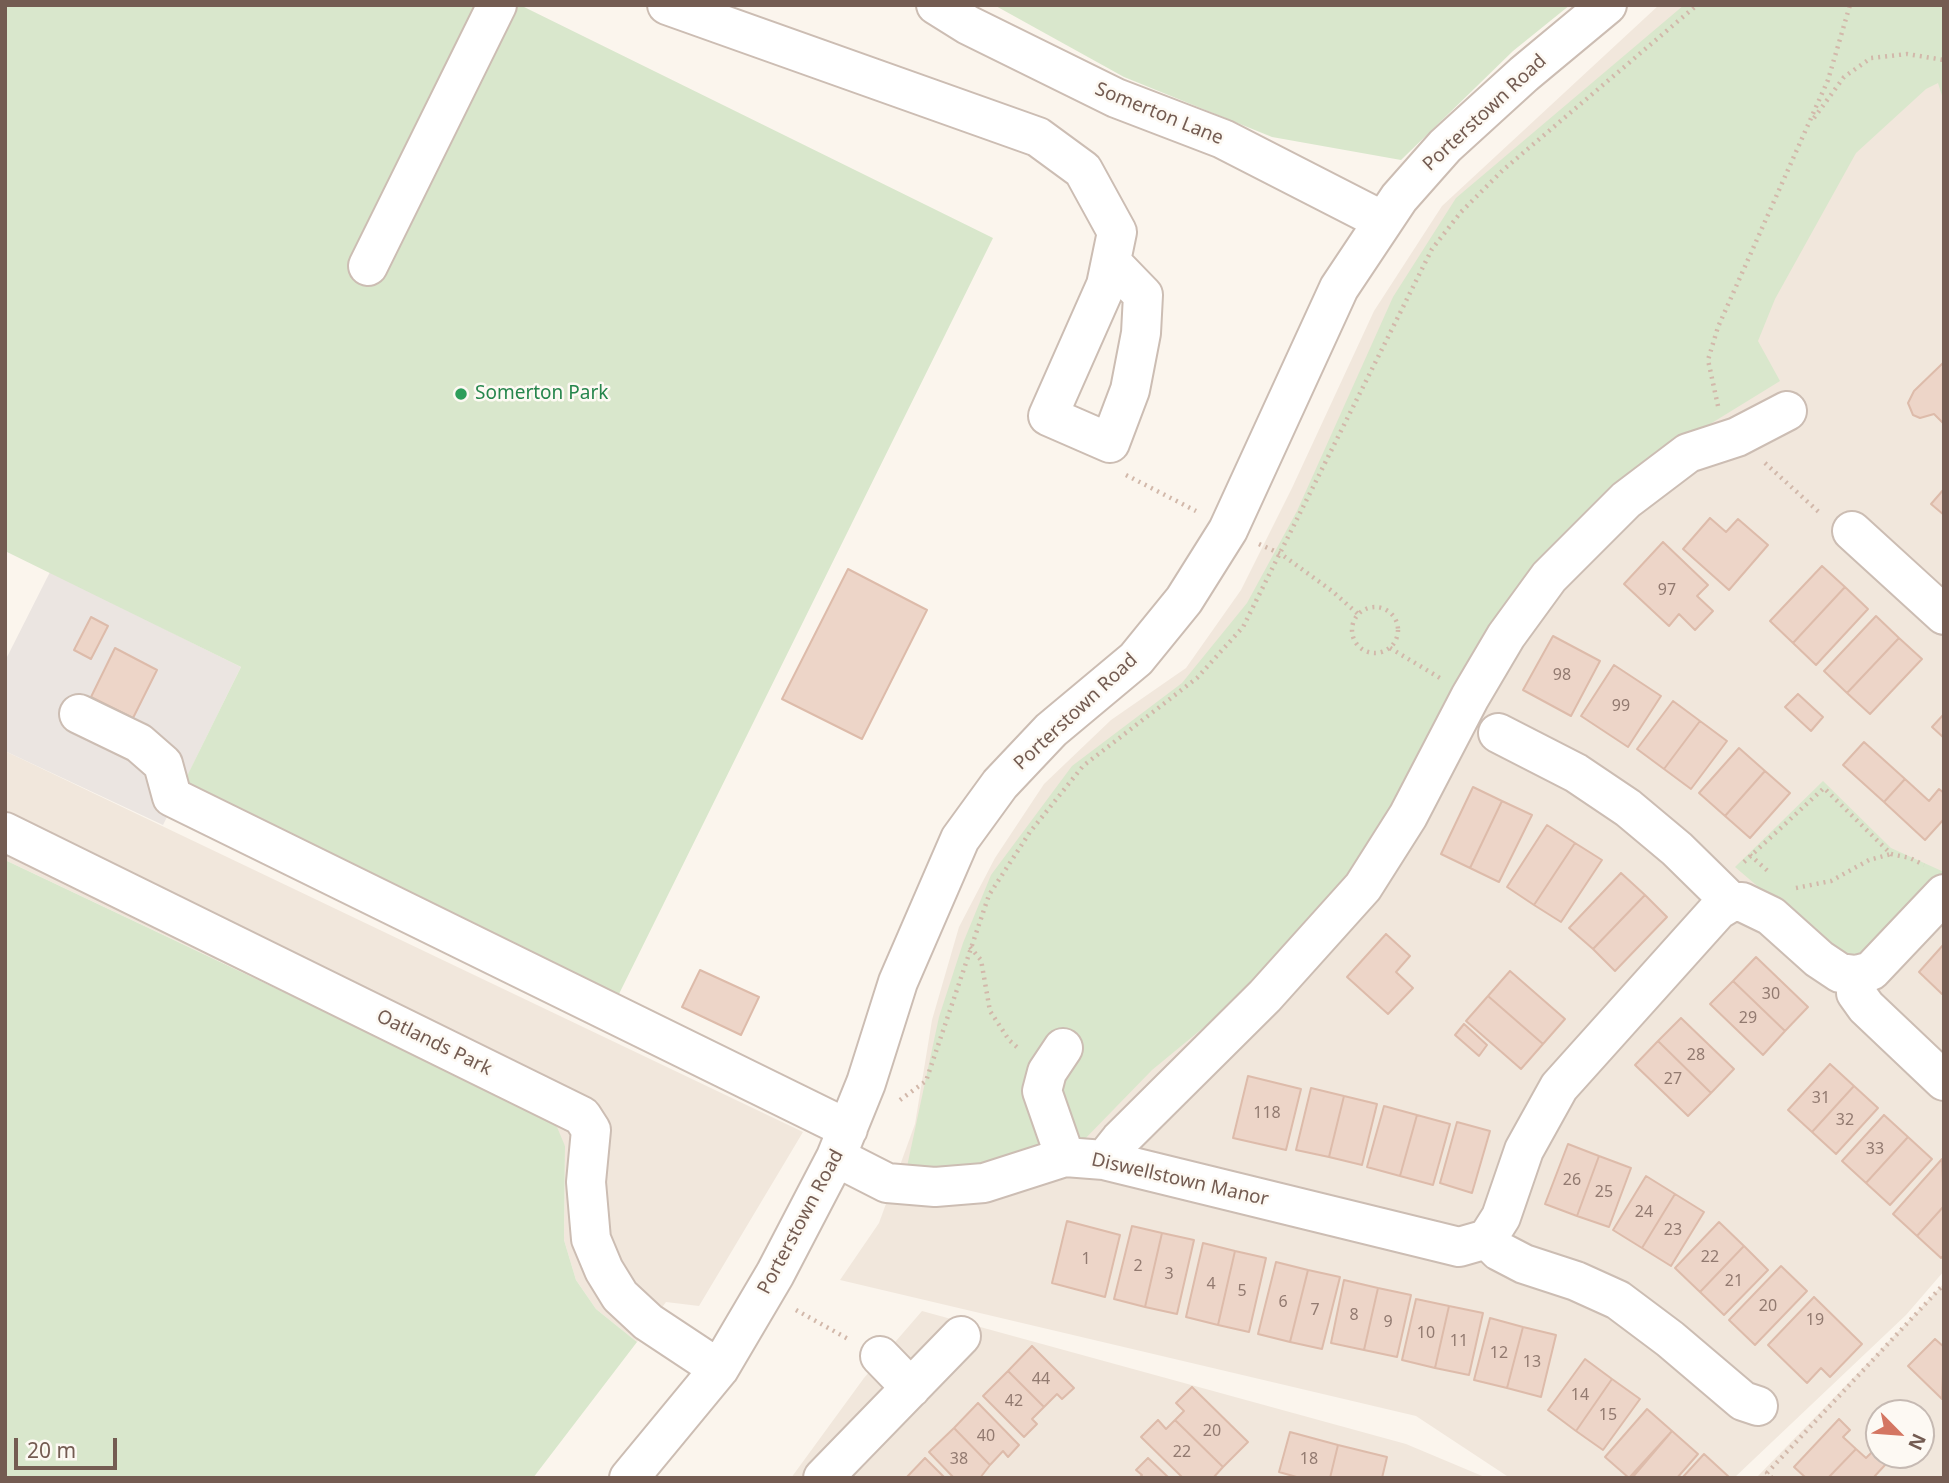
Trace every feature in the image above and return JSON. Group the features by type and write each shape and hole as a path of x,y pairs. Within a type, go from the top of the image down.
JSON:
{"street":[{"path":"368,266 497,5"},
{"path":"667,5 1038,136 1083,170 1117,232 1111,262"},
{"name":"Somerton Lane","path":"936,5 968,25 1103,92 1223,139 1383,221"},
{"name":"Porterstown Road","path":"629,1478 719,1369 765,1292 842,1143 898,982 960,839 1000,784 1051,730 1136,659 1184,600 1228,530 1339,288 1383,221 1445,146 1524,74 1607,5"},
{"path":"1104,1160 1119,1140 1265,996 1363,887 1408,816 1500,646 1549,577 1626,500 1688,453 1737,437 1787,411"},
{"path":"1853,531 1944,615"},
{"name":"Diswellstown Manor","path":"79,713 139,743 163,764 172,797 842,1143 887,1183 935,1187 984,1183 1065,1157 1104,1160 1424,1240 1459,1247 1487,1239"},
{"path":"1498,733 1576,773 1628,808 1725,896 1771,916 1840,974 1856,975 1871,971 1938,882"},
{"name":"Oatlands Park","path":"5,832 582,1116 591,1129 586,1182 591,1238 604,1270 620,1296 648,1322 719,1369"},
{"path":"1725,896 1707,921 1559,1087 1524,1150 1501,1217 1487,1239 1499,1251 1524,1264 1576,1281 1618,1300 1670,1339 1743,1401 1758,1406"},
{"path":"1856,975 1856,993 1866,1007 1944,1081"},
{"path":"1055,1060 1042,1091 1065,1157"},
{"path":"823,1478 961,1336"},
{"path":"880,1356 911,1388"}],"path":[{"path":"1850,5 1828,80 1718,327 1709,360 1713,392 1720,413 1737,437 1844,535 1853,531"},
{"path":"1807,127 1844,77 1871,58 1907,54 1944,60"},
{"path":"1378,607 1388,610 1399,629 1397,640 1390,648 1373,653 1357,646 1352,636 1352,625 1358,614 1378,607"},
{"path":"1725,896 1750,855 1824,788 1891,854"},
{"path":"1788,885 1797,889 1831,881 1869,860 1891,854 1910,858 1938,882"},
{"path":"1750,855 1779,881"},
{"path":"970,947 981,960 990,1011 1009,1040 1055,1060"},
{"path":"1772,1478 1767,1473 1944,1284"},
{"path":"765,1292 880,1356"}],"shaded area":[{"path":"1659,5 1944,5 1944,1271 1906,1315 1734,1478 1510,1478 1416,1416 840,1280 879,1223 915,1124 932,1020 959,927 995,858 1044,784 1111,720 1186,668 1241,590 1292,488 1374,311 1442,206"},
{"path":"50,572 241,667 163,825 5,751 5,661"},
{"path":"5,751 803,1132 699,1306 666,1302 637,1342 596,1309 576,1280 564,1240 565,1146 540,1113 5,860"},
{"path":"1944,1283 1944,1478 1756,1478 1918,1311"},
{"path":"922,1311 1406,1444 1487,1478 791,1478 864,1378"}],"green space":[{"name":"Somerton Park","path":"5,5 520,5 993,238 615,1002 189,794 185,780 241,667 5,551"},
{"path":"994,5 1570,5 1513,51 1401,160 1272,137 1124,77"},
{"path":"1684,5 1944,5 1944,102 1938,83 1926,89 1856,153 1775,299 1758,341 1780,381 1676,445 1611,497 1353,881 1260,981 1152,1070 1079,1145 992,1164 905,1176 939,1017 963,943 991,875 1072,766 1182,683 1247,603 1297,511 1393,297 1456,198"},
{"path":"1823,781 1891,848 1944,872 1898,926 1852,961 1832,948 1782,898 1762,890 1735,867"},
{"path":"5,860 539,1113 557,1127 565,1146 564,1240 576,1280 596,1309 637,1342 533,1478 5,1478"}],"building":[{"path":"1944,362 1944,424 1934,414 1920,418 1913,415 1908,403 1914,391"},
{"path":"1944,489 1944,515 1931,504"},
{"path":"1710,518 1726,532 1738,519 1768,545 1729,590 1683,549"},
{"path":"1663,542 1708,585 1697,596 1713,611 1695,630 1679,614 1669,626 1624,584"},
{"path":"1822,566 1845,587 1793,643 1770,621"},
{"path":"848,569 927,610 862,739 782,699"},
{"path":"1845,587 1868,609 1816,665 1793,643"},
{"path":"1876,616 1899,638 1847,693 1824,671"},
{"path":"91,617 108,626 91,659 74,650"},
{"path":"1553,636 1600,661 1571,716 1523,690"},
{"path":"1899,638 1922,659 1870,714 1847,693"},
{"path":"115,648 157,670 133,718 91,697"},
{"path":"1614,665 1661,696 1628,747 1581,716"},
{"path":"1798,694 1823,717 1811,731 1785,707"},
{"path":"1673,701 1700,721 1664,769 1637,749"},
{"path":"1944,714 1944,738 1932,727"},
{"path":"1700,721 1727,741 1691,789 1664,769"},
{"path":"1864,742 1905,779 1884,802 1843,765"},
{"path":"1739,748 1765,771 1725,816 1699,793"},
{"path":"1765,771 1790,793 1750,838 1725,816"},
{"path":"1905,779 1929,801 1939,789 1944,793 1944,819 1925,840 1884,802"},
{"path":"1473,787 1502,801 1470,868 1441,854"},
{"path":"1502,801 1532,815 1499,882 1470,868"},
{"path":"1547,825 1575,843 1534,905 1507,887"},
{"path":"1575,843 1602,860 1561,922 1534,905"},
{"path":"1621,873 1645,895 1593,949 1569,928"},
{"path":"1645,895 1667,917 1615,971 1593,949"},
{"path":"1386,934 1410,956 1396,972 1413,988 1388,1014 1347,977"},
{"path":"1944,944 1944,993 1942,994 1919,972"},
{"path":"1756,957 1808,1007 1785,1031 1733,981"},
{"path":"700,970 759,997 741,1035 682,1007"},
{"path":"1510,971 1565,1019 1543,1044 1488,996"},
{"path":"1733,981 1785,1031 1763,1055 1710,1004"},
{"path":"1488,996 1543,1044 1521,1069 1466,1021"},
{"path":"1681,1018 1734,1069 1711,1093 1658,1041"},
{"path":"1464,1024 1487,1045 1479,1056 1455,1035"},
{"path":"1658,1041 1711,1093 1688,1116 1635,1065"},
{"path":"1830,1064 1854,1086 1812,1132 1788,1110"},
{"path":"1248,1076 1301,1089 1286,1150 1233,1138"},
{"path":"1854,1086 1878,1108 1836,1154 1812,1132"},
{"path":"1311,1088 1344,1096 1329,1157 1296,1150"},
{"path":"1344,1096 1377,1104 1362,1165 1329,1157"},
{"path":"1384,1106 1417,1115 1400,1176 1367,1167"},
{"path":"1417,1115 1450,1124 1433,1185 1400,1176"},
{"path":"1884,1115 1908,1137 1866,1183 1842,1161"},
{"path":"1457,1122 1490,1131 1472,1193 1440,1183"},
{"path":"1908,1137 1932,1159 1890,1205 1866,1183"},
{"path":"1568,1144 1599,1156 1577,1216 1545,1204"},
{"path":"1599,1156 1631,1168 1609,1227 1577,1216"},
{"path":"1942,1159 1944,1206 1917,1236 1893,1214"},
{"path":"1646,1176 1675,1194 1642,1248 1613,1230"},
{"path":"1675,1194 1704,1212 1671,1266 1642,1248"},
{"path":"1944,1206 1944,1255 1941,1258 1917,1236"},
{"path":"1067,1221 1120,1235 1105,1297 1052,1283"},
{"path":"1719,1222 1744,1246 1700,1292 1675,1268"},
{"path":"1132,1226 1162,1233 1145,1307 1114,1299"},
{"path":"1162,1233 1194,1240 1177,1314 1145,1307"},
{"path":"1203,1243 1235,1251 1218,1325 1186,1317"},
{"path":"1744,1246 1768,1270 1724,1315 1700,1292"},
{"path":"1235,1251 1266,1258 1249,1332 1218,1325"},
{"path":"1276,1262 1308,1270 1290,1342 1258,1334"},
{"path":"1781,1266 1807,1291 1755,1345 1729,1320"},
{"path":"1308,1270 1340,1277 1322,1349 1290,1342"},
{"path":"1344,1280 1378,1288 1364,1350 1331,1343"},
{"path":"1378,1288 1411,1295 1397,1357 1364,1350"},
{"path":"1814,1297 1862,1344 1830,1377 1821,1368 1807,1383 1768,1345"},
{"path":"1416,1299 1449,1306 1435,1368 1402,1360"},
{"path":"1449,1306 1483,1313 1469,1375 1435,1368"},
{"path":"1490,1318 1523,1327 1507,1388 1474,1380"},
{"path":"1523,1327 1556,1335 1541,1397 1507,1388"},
{"path":"1935,1339 1944,1347 1942,1399 1908,1366"},
{"path":"1032,1346 1074,1388 1062,1399 1057,1394 1044,1407 1008,1371"},
{"path":"1585,1359 1612,1379 1576,1431 1548,1410"},
{"path":"1008,1371 1044,1407 1032,1419 1037,1424 1024,1437 983,1396"},
{"path":"1612,1379 1640,1399 1603,1450 1576,1431"},
{"path":"1192,1387 1248,1442 1223,1467 1175,1420 1184,1411 1176,1403"},
{"path":"978,1403 1019,1445 1008,1457 1003,1451 990,1465 954,1428"},
{"path":"1647,1409 1672,1431 1629,1478 1605,1457"},
{"path":"1839,1419 1850,1430 1843,1437 1856,1449 1828,1478 1806,1478 1794,1467"},
{"path":"1158,1420 1166,1429 1175,1420 1223,1467 1213,1478 1183,1478 1141,1437"},
{"path":"954,1428 990,1465 980,1478 954,1478 929,1452"},
{"path":"1672,1431 1698,1454 1677,1478 1632,1478"},
{"path":"1290,1432 1338,1445 1330,1478 1300,1478 1279,1472"},
{"path":"1338,1445 1387,1457 1382,1478 1330,1478"},
{"path":"1856,1449 1865,1457 1865,1469 1881,1469 1873,1478 1828,1478"},
{"path":"1704,1454 1729,1477 1729,1478 1682,1478"},
{"path":"925,1458 945,1478 906,1478"},
{"path":"1148,1458 1169,1478 1139,1478 1142,1475 1136,1470"}],"place":[{"name":"Somerton Park","path":"461,394"}]}
